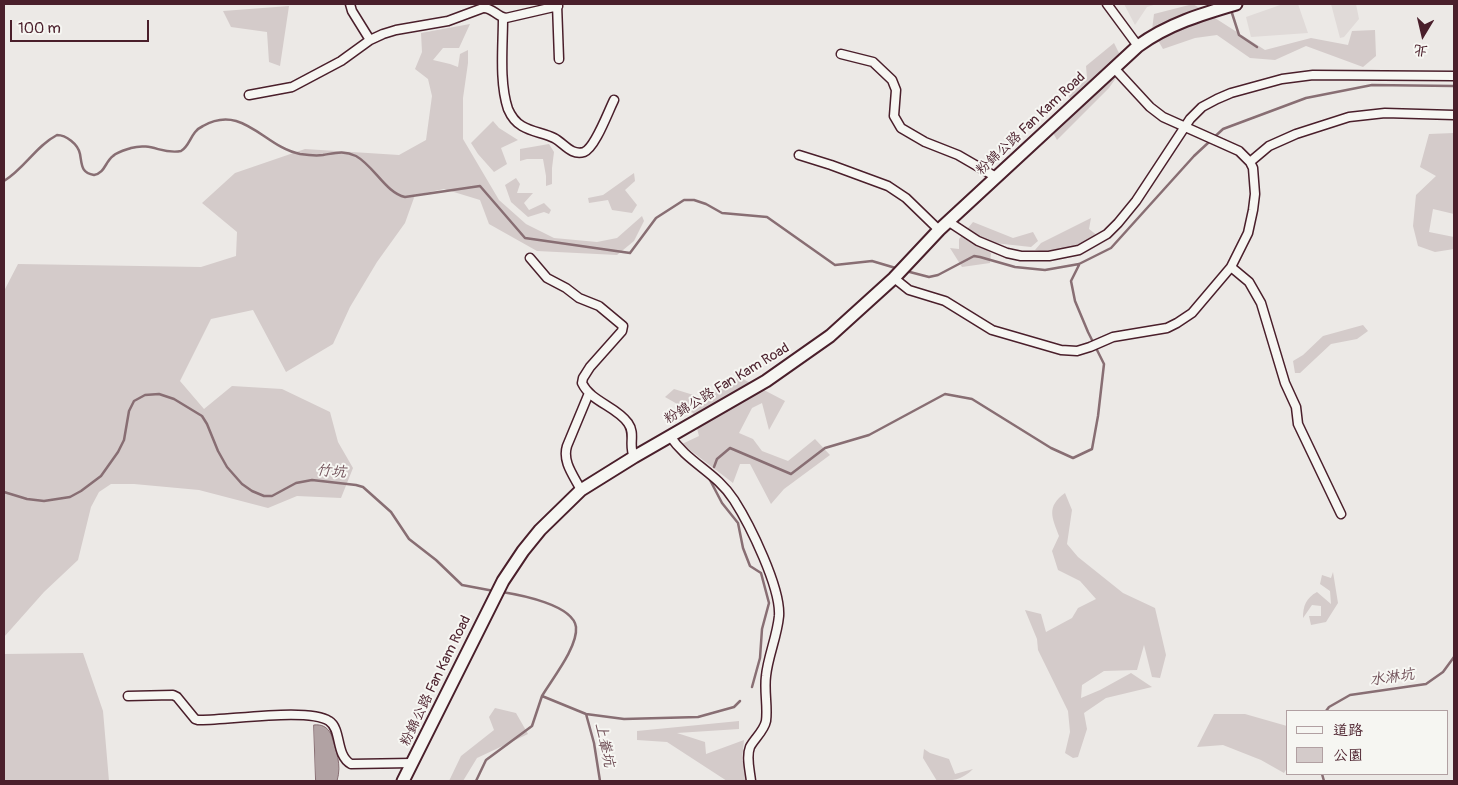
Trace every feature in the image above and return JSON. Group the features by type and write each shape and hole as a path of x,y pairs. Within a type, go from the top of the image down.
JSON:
{"main road":[{"name":"粉錦公路 Fan Kam Road","path":"403,781 498,589 512,566 540,530 581,490 634,457 766,381 830,336 894,278 939,230 1138,46 1176,24 1236,4"}],"street":[{"path":"350,4 352,11 370,40"},
{"path":"1107,4 1138,46"},
{"path":"249,95 292,87 341,61 370,40 396,30 448,20 483,8 489,8 503,18 558,5 559,59"},
{"path":"503,18 503,85 505,99 511,116 523,127 552,137 576,153 584,152 592,146 614,100"},
{"path":"842,54 872,62 892,80 896,90 894,116 901,128 926,142 958,155 996,177"},
{"path":"894,278 909,290 945,301 992,330 1061,350 1077,351 1120,335 1156,330 1177,323 1192,313 1231,267 1248,233 1253,210 1254,176 1250,162 1239,151 1183,128 1156,112 1114,68"},
{"path":"949,222 978,241 1007,253 1021,256 1049,256 1079,250 1107,234 1118,223 1136,201 1183,128 1207,103 1231,93 1282,79 1326,75 1454,76"},
{"path":"1250,162 1269,146 1296,134 1350,117 1385,113 1454,115"},
{"path":"799,155 888,186 906,198 939,230"},
{"path":"530,258 547,278 566,288 579,298 599,306 623,326 622,331 590,367 583,378 583,385 589,393 617,412 627,422 632,433 630,448 634,457"},
{"path":"1231,267 1249,282 1261,303 1285,383 1294,401 1298,424 1341,514"},
{"path":"581,490 566,461 565,454 589,393"},
{"path":"670,436 678,449 717,478 729,492 757,544 776,590 779,614 766,675 765,724 749,749 748,758 751,781"},
{"path":"128,696 173,695 198,720 288,715 325,719 332,723 342,754 346,761 351,764 412,763"}],"shaded area":[{"path":"1124,4 1157,4 1147,7 1135,25"},
{"path":"1283,4 1298,4 1308,33 1251,37 1246,17"},
{"path":"1331,4 1356,4 1359,19 1344,37 1340,38"},
{"path":"314,725 324,726 331,734 339,763 337,781 316,781"}],"green space":[{"path":"1193,4 1265,50 1311,38 1348,45 1352,31 1375,30 1376,56 1363,67 1306,46 1275,60 1250,58 1217,35 1195,38 1163,49 1152,30 1154,14"},
{"path":"289,6 280,66 269,62 267,32 231,27 223,11"},
{"path":"470,24 459,48 443,48 433,60 458,67 460,54 468,50 463,98 463,139 499,200 526,224 554,238 597,242 617,238 642,216 644,221 634,241 617,255 537,251 489,224 480,200 444,189 415,195 405,223 377,262 350,307 333,344 286,372 253,310 211,319 180,381 204,409 232,386 282,389 330,412 338,442 353,468 341,498 297,496 268,508 199,490 134,484 111,484 99,492 91,507 78,560 44,592 4,637 4,291 18,264 201,267 236,256 237,232 202,203 235,173 305,149 399,155 426,140 432,96 428,79 415,69 422,52 421,33"},
{"path":"1114,43 1125,65 1109,88 1057,140 1053,133 1075,113 1069,96 1087,78 1086,66"},
{"path":"493,121 499,128 518,140 501,148 507,164 494,172 471,143"},
{"path":"1454,133 1454,214 1433,209 1429,232 1454,237 1454,249 1435,252 1418,246 1413,226 1416,195 1436,176 1420,167 1429,134"},
{"path":"549,144 554,152 552,184 546,186 543,159 520,161 520,149"},
{"path":"634,173 635,181 625,190 637,205 632,213 612,210 608,200 589,203 588,198 603,195"},
{"path":"516,178 520,184 517,193 533,193 524,203 529,210 544,203 551,210 549,214 544,212 528,217 511,202 505,185"},
{"path":"1091,218 1089,229 1098,236 1080,244 1049,253 1035,250 1041,243"},
{"path":"973,222 1013,238 1033,232 1038,241 1031,247 994,243 980,246 991,253 990,263 962,267 950,248 959,249 959,239"},
{"path":"1363,325 1368,331 1357,339 1331,344 1300,373 1295,373 1293,361 1303,355 1323,336"},
{"path":"739,377 785,401 769,430 762,403 752,408 739,433 753,439 762,451 788,461 815,439 830,455 784,489 771,504 750,464 740,464 733,483 682,444 699,436 693,413 665,397 674,389 700,397"},
{"path":"1065,493 1072,510 1067,544 1078,557 1123,593 1155,608 1166,655 1160,678 1152,677 1144,645 1137,670 1104,671 1082,685 1081,698 1131,673 1152,687 1106,698 1084,713 1087,729 1078,757 1073,758 1065,753 1070,732 1068,711 1038,650 1037,639 1025,610 1041,614 1046,632 1072,618 1078,608 1096,599 1080,581 1058,570 1052,551 1059,536 1053,518 1053,508 1059,498"},
{"path":"1333,572 1338,603 1326,622 1311,625 1309,616 1321,616 1321,606 1312,605 1303,618 1306,603 1317,592 1331,604 1330,591 1320,584 1322,575 1331,578"},
{"path":"83,653 103,711 109,781 4,781 4,654"},
{"path":"495,708 516,713 528,734 477,758 463,781 449,781 461,756 494,730 489,717"},
{"path":"1214,714 1245,714 1286,726 1286,770 1284,773 1261,760 1223,745 1197,747"},
{"path":"739,721 739,729 677,733 705,742 706,754 744,740 742,760 755,781 727,781 667,742 637,740 637,731"},
{"path":"924,749 949,759 955,774 973,769 965,776 956,779 937,781 923,758"}],"waterway":[{"path":"1231,10 1239,35 1257,47"},
{"path":"906,271 929,277 938,275 974,256 1015,267 1045,270 1079,264 1111,248 1194,156 1223,129 1306,98 1372,85 1454,86"},
{"path":"4,181 43,145 57,135 64,137 74,144 79,150 84,170 94,175 103,170 110,158 121,151 145,146 174,152 181,151 195,132 203,126 217,120 230,120 242,123 287,150 300,154 352,154 369,166 392,190 405,197 480,186 525,238 630,253 656,218 684,200 694,200 722,213 767,217 835,265 872,261 899,269"},
{"path":"714,467 717,459 730,448 791,474 825,448 869,435 945,394 972,399 1051,448 1073,458 1092,449 1104,364 1075,301 1071,281 1079,265"},
{"name":"竹坑","path":"4,492 27,499 44,501 70,497 81,491 101,476 118,452 124,440 129,411 134,401 145,395 159,394 174,399 202,416 227,467 242,484 252,491 264,496 272,496 296,483 312,480 363,487 391,512 409,539 436,560 462,585 494,591"},
{"path":"710,478 722,503 738,523 743,548 750,566 761,573 769,603 762,629 760,658 752,687"},
{"name":"竹坑","path":"502,592 545,602 573,619 576,627 573,644 542,696"},
{"name":"水淋坑","path":"1327,710 1350,695 1426,684 1443,672 1454,657"},
{"name":"上輋坑","path":"476,781 486,760 532,726 542,696 586,714 624,719 698,717 734,707 740,701"},
{"name":"上輋坑","path":"586,714 594,743 600,781"},
{"name":"水淋坑","path":"1322,775 1324,781"}]}
